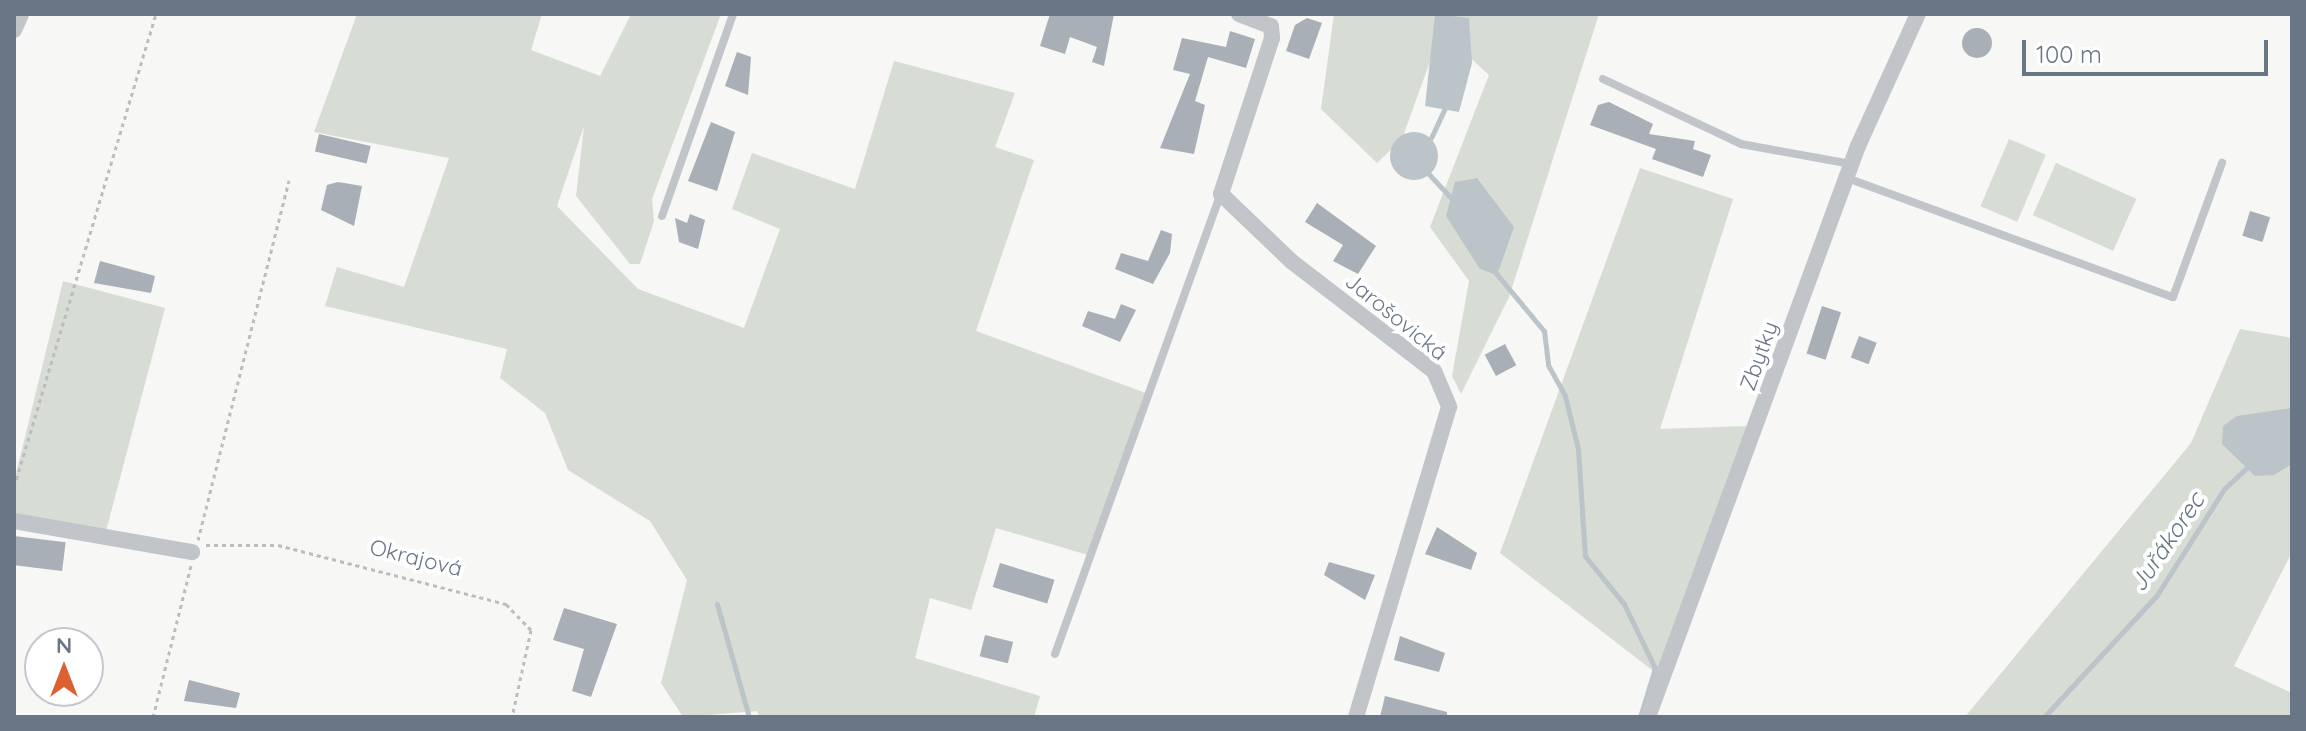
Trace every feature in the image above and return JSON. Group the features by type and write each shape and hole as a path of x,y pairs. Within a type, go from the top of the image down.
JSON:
{"street":[{"path":"14,30 21,14"},
{"path":"1221,194 1272,38 1271,26 1239,14"},
{"name":"Zbytky","path":"1648,717 1849,171 1918,14"},
{"name":"Jarošovická","path":"1221,194 1291,261 1434,371 1449,407 1356,717"},
{"path":"14,521 192,552"}],"lane":[{"path":"662,216 733,14"},
{"path":"1603,79 1741,144 1849,171 2173,297 2222,163"},
{"path":"1055,654 1221,194"}],"path":[{"path":"14,487 156,14"},
{"path":"153,717 192,552 289,180"},
{"name":"Okrajová","path":"192,552 210,542 278,545 506,604 531,630 512,717"}],"shaded area":[{"path":"357,14 542,14 531,50 600,76 631,14 721,14 652,199 654,221 640,264 630,264 576,196 584,126 557,206 638,289 744,328 780,229 732,209 752,153 855,189 894,61 1015,93 995,147 1034,160 976,331 1146,393 1088,555 996,528 971,610 930,598 915,658 1040,696 1034,717 760,717 757,711 683,717 661,683 687,580 650,521 568,470 545,413 500,378 507,349 325,306 337,267 404,287 449,158 314,132"},
{"path":"1334,14 1599,14 1509,297 1461,394 1452,376 1469,281 1430,227 1489,75 1441,31 1402,139 1377,163 1321,109"},
{"path":"1435,14 1469,18 1472,63 1459,112 1425,106"},
{"path":"1414,132 1431,139 1438,156 1431,173 1414,180 1397,173 1390,156 1397,139"},
{"path":"2009,139 2046,155 2017,222 1980,206"},
{"path":"2056,163 2136,199 2113,251 2033,215"},
{"path":"1640,168 1733,199 1660,429 1748,426 1656,673 1500,553"},
{"path":"1477,178 1514,227 1497,275 1480,269 1446,216 1455,182"},
{"path":"63,281 165,308 106,531 14,516 14,482"},
{"path":"2240,329 2292,338 2292,552 2234,666 2292,693 2292,717 1965,717 2191,443"},
{"path":"2292,408 2292,464 2274,475 2255,476 2222,444 2223,426 2237,416"}],"building":[{"path":"1050,14 1114,14 1104,66 1092,62 1097,47 1070,37 1065,54 1040,46"},
{"path":"1307,18 1322,23 1309,59 1286,51 1295,25"},
{"path":"1977,28 1988,32 1992,43 1988,54 1977,58 1966,54 1962,43 1966,32"},
{"path":"1230,31 1255,39 1246,68 1208,57 1195,101 1205,105 1194,154 1160,148 1190,74 1173,70 1182,38 1226,47"},
{"path":"737,52 751,57 748,95 725,86"},
{"path":"1609,102 1653,124 1649,134 1695,141 1693,149 1711,155 1703,177 1652,159 1656,149 1590,125 1598,105"},
{"path":"711,122 735,132 717,191 688,181"},
{"path":"319,134 371,146 367,163 315,152"},
{"path":"338,182 362,186 354,226 321,210 327,185"},
{"path":"1317,203 1376,246 1358,274 1333,261 1343,245 1305,222"},
{"path":"2250,211 2270,217 2262,242 2242,236"},
{"path":"690,214 705,220 698,249 679,242 675,218 687,223"},
{"path":"1161,230 1172,234 1170,253 1153,284 1115,269 1121,253 1148,261"},
{"path":"100,261 155,276 151,293 94,283"},
{"path":"1121,304 1136,310 1120,342 1082,326 1088,311 1115,319"},
{"path":"1822,306 1841,312 1826,360 1807,354"},
{"path":"1859,336 1877,343 1868,364 1851,357"},
{"path":"1505,344 1516,365 1496,376 1485,355"},
{"path":"1437,527 1477,553 1471,570 1425,554"},
{"path":"14,536 66,542 62,571 14,565"},
{"path":"1329,562 1375,575 1365,600 1324,575"},
{"path":"1000,563 1055,580 1047,604 993,587"},
{"path":"564,608 617,624 591,697 572,691 584,649 553,640"},
{"path":"985,635 1013,642 1008,663 980,656"},
{"path":"1400,636 1445,653 1439,672 1394,660"},
{"path":"189,680 240,693 236,708 184,701"},
{"path":"1385,696 1447,712 1447,717 1380,717"}],"waterway":[{"path":"1431,138 1444,110"},
{"path":"1425,170 1451,198"},
{"path":"1495,272 1544,331 1548,365 1565,396 1578,449 1585,556 1624,604 1655,668 1640,717"},
{"name":"Juřákorec","path":"2044,717 2157,595 2224,489 2250,465"},
{"path":"717,604 749,717"}]}
